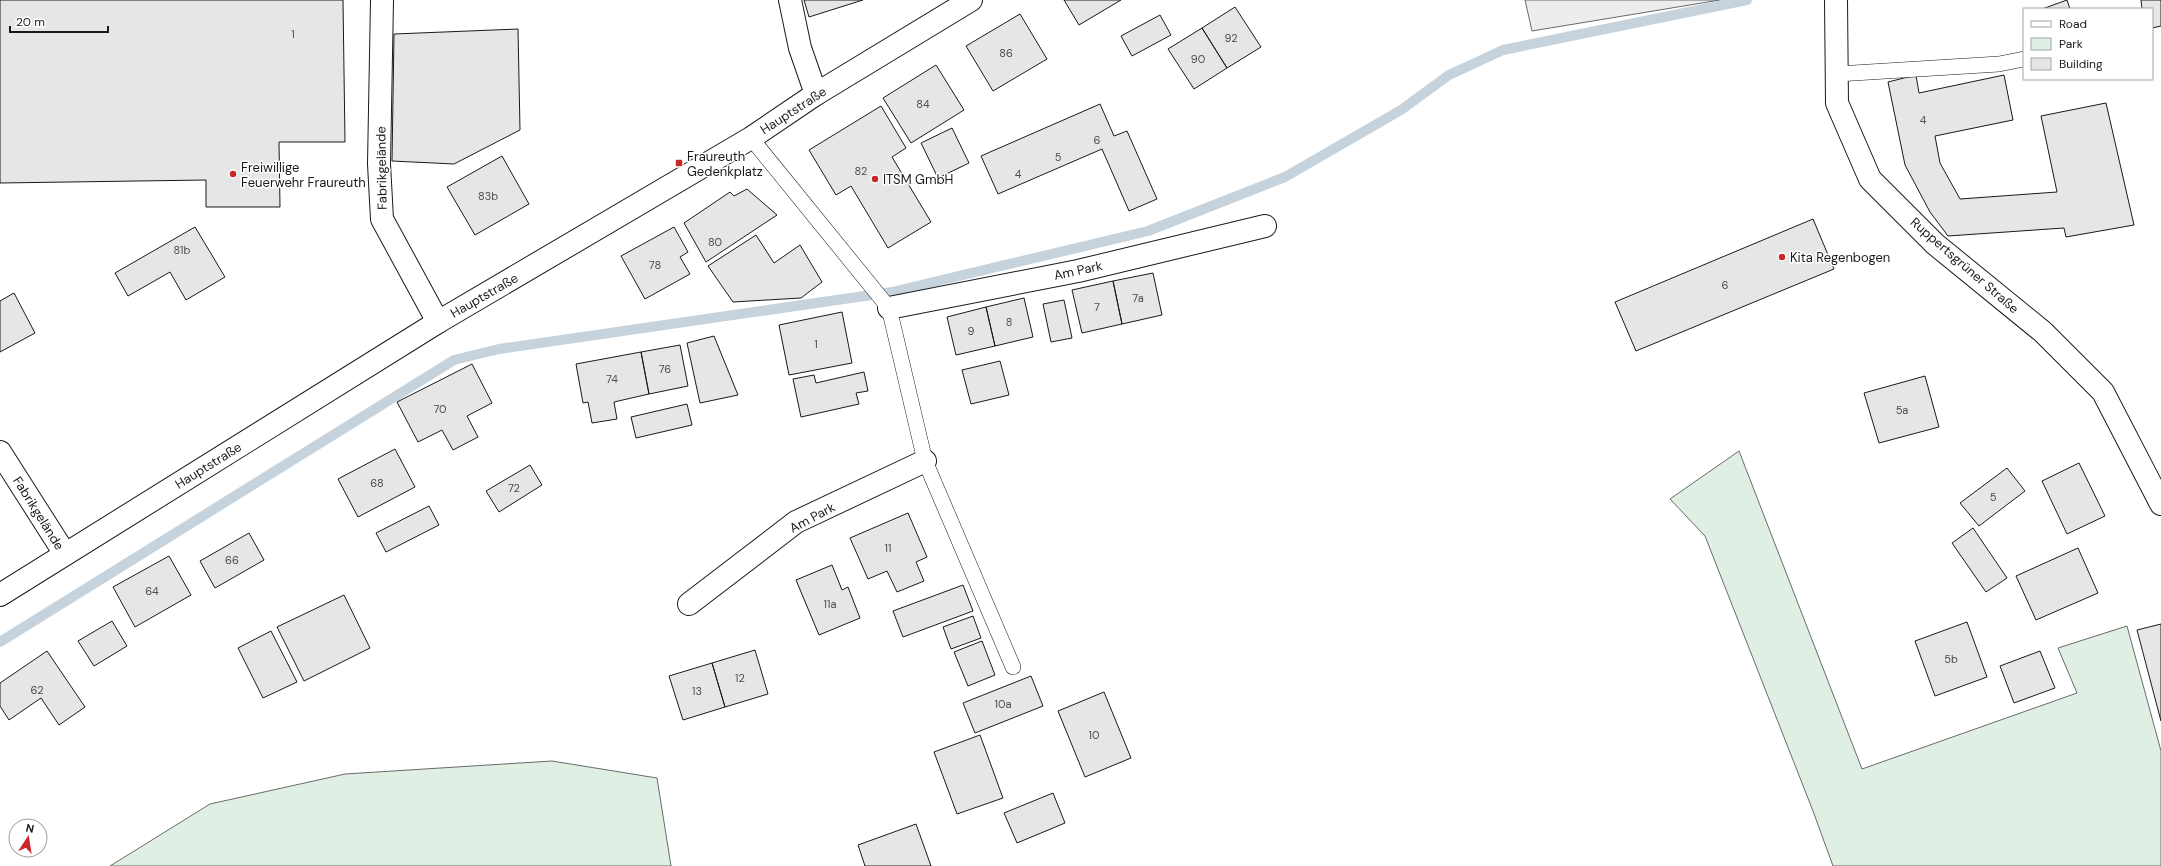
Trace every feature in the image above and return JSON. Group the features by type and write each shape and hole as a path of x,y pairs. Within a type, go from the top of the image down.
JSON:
{"street":[{"name":"Fabrikgelände","path":"382,0 379,164 382,219 438,322"},
{"path":"790,0 800,48 816,94"},
{"name":"Hauptstraße","path":"0,595 438,322 751,138 816,94 971,0"},
{"name":"Ruppertsgrüner Straße","path":"1836,0 1837,103 1870,179 1935,244 2043,332 2103,392 2161,504"},
{"name":"Am Park","path":"889,308 1078,271 1266,226"},
{"name":"Fabrikgelände","path":"0,452 65,554"},
{"name":"Am Park","path":"689,604 796,522 925,461"}],"lane":[{"path":"1837,74 1998,64 2023,59"},
{"path":"751,138 889,308 925,461 1013,667"}],"green space":[{"path":"1739,451 1862,769 2077,693 2058,648 2127,626 2161,751 2161,866 1833,866 1813,811 1705,536 1670,499"},
{"path":"552,761 657,778 671,866 110,866 210,804 345,774"}],"shaded area":[{"path":"1525,0 1720,0 1532,31"}],"building":[{"path":"0,0 343,0 345,142 279,142 280,207 206,207 206,180 0,183"},
{"path":"804,0 863,0 809,17"},
{"path":"1064,0 1121,0 1079,25"},
{"path":"2067,0 2070,8 2045,8"},
{"path":"2141,0 2161,0 2161,26 2153,28 2153,8 2142,8"},
{"path":"1235,7 1261,47 1227,68 1202,28"},
{"path":"1020,14 1047,59 993,91 966,46"},
{"path":"1160,15 1171,35 1132,56 1121,36"},
{"path":"1202,28 1227,68 1194,89 1168,49"},
{"path":"518,29 520,130 454,164 392,161 394,34"},
{"path":"936,65 964,110 911,143 883,98"},
{"path":"1916,75 1919,93 2004,75 2013,120 1935,136 1940,163 1960,199 2057,192 2041,116 2106,103 2134,225 2066,237 2064,228 1948,236 1930,212 1905,165 1888,82"},
{"path":"1100,104 1114,136 1127,131 1157,199 1129,211 1102,149 998,194 981,156"},
{"path":"881,106 906,148 892,157 931,222 888,248 851,186 836,195 809,150"},
{"path":"952,128 969,163 938,178 921,143"},
{"path":"502,156 529,204 475,235 447,187"},
{"path":"747,189 777,215 706,262 684,223 730,192 734,196"},
{"path":"1813,219 1834,269 1636,351 1615,302"},
{"path":"195,227 225,277 186,300 170,272 128,296 115,273"},
{"path":"674,227 688,252 680,257 690,274 645,299 621,256"},
{"path":"756,235 774,263 800,245 822,282 801,298 733,302 708,266"},
{"path":"1153,273 1162,315 1122,324 1113,281"},
{"path":"1113,281 1122,324 1082,333 1072,290"},
{"path":"14,293 35,333 0,352 0,301"},
{"path":"1024,298 1033,337 995,346 986,307"},
{"path":"1064,300 1072,338 1051,342 1043,304"},
{"path":"986,307 995,346 956,355 947,317"},
{"path":"842,312 852,363 789,375 779,325"},
{"path":"714,336 738,395 700,403 687,343"},
{"path":"680,345 688,386 649,394 641,352"},
{"path":"641,352 649,394 614,402 617,419 592,423 588,402 583,403 576,364"},
{"path":"1000,361 1009,395 971,404 962,370"},
{"path":"472,364 492,403 467,416 478,437 453,450 442,430 418,442 397,402"},
{"path":"864,372 868,391 856,393 859,404 801,417 793,379 814,375 816,383"},
{"path":"1925,376 1939,427 1879,443 1864,393"},
{"path":"687,404 692,425 636,438 631,417"},
{"path":"395,449 415,487 358,517 338,479"},
{"path":"2079,463 2105,516 2067,534 2042,481"},
{"path":"530,465 542,485 499,512 486,491"},
{"path":"2007,468 2025,491 1979,526 1960,503"},
{"path":"429,506 439,525 386,552 376,533"},
{"path":"908,513 927,557 916,562 924,581 897,592 887,571 868,579 850,538"},
{"path":"1973,528 2007,578 1986,592 1952,543"},
{"path":"249,533 264,560 215,588 200,561"},
{"path":"2078,548 2098,593 2036,620 2016,576"},
{"path":"169,556 191,595 135,627 113,587"},
{"path":"832,565 842,590 848,587 860,618 819,635 796,580"},
{"path":"963,585 973,611 903,637 893,611"},
{"path":"344,595 370,648 304,681 277,627"},
{"path":"973,616 981,638 951,649 943,627"},
{"path":"112,621 127,646 94,666 78,641"},
{"path":"1967,622 1987,677 1935,696 1915,641"},
{"path":"2161,624 2161,721 2137,630"},
{"path":"271,631 297,682 263,698 238,648"},
{"path":"982,641 995,675 968,686 954,652"},
{"path":"755,650 768,694 725,707 712,663"},
{"path":"47,651 85,707 59,725 41,698 9,720 0,706 0,683"},
{"path":"2040,651 2055,688 2014,703 2000,666"},
{"path":"712,663 725,707 683,720 669,676"},
{"path":"1031,676 1043,706 975,733 963,703"},
{"path":"1104,692 1131,758 1085,777 1058,711"},
{"path":"980,735 1003,798 957,814 934,752"},
{"path":"1053,793 1065,823 1017,843 1004,813"},
{"path":"916,824 931,866 865,866 858,845"}],"waterway":[{"path":"0,642 454,360 499,349 892,292 1148,231 1285,177 1401,110 1449,75 1503,50 1747,0"}],"place":[{"name":"Fraureuth Gedenkplatz","path":"679,163"},
{"name":"Freiwillige Feuerwehr Fraureuth","path":"233,174"},
{"name":"ITSM GmbH","path":"875,179"},
{"name":"Kita Regenbogen","path":"1782,257"}]}
